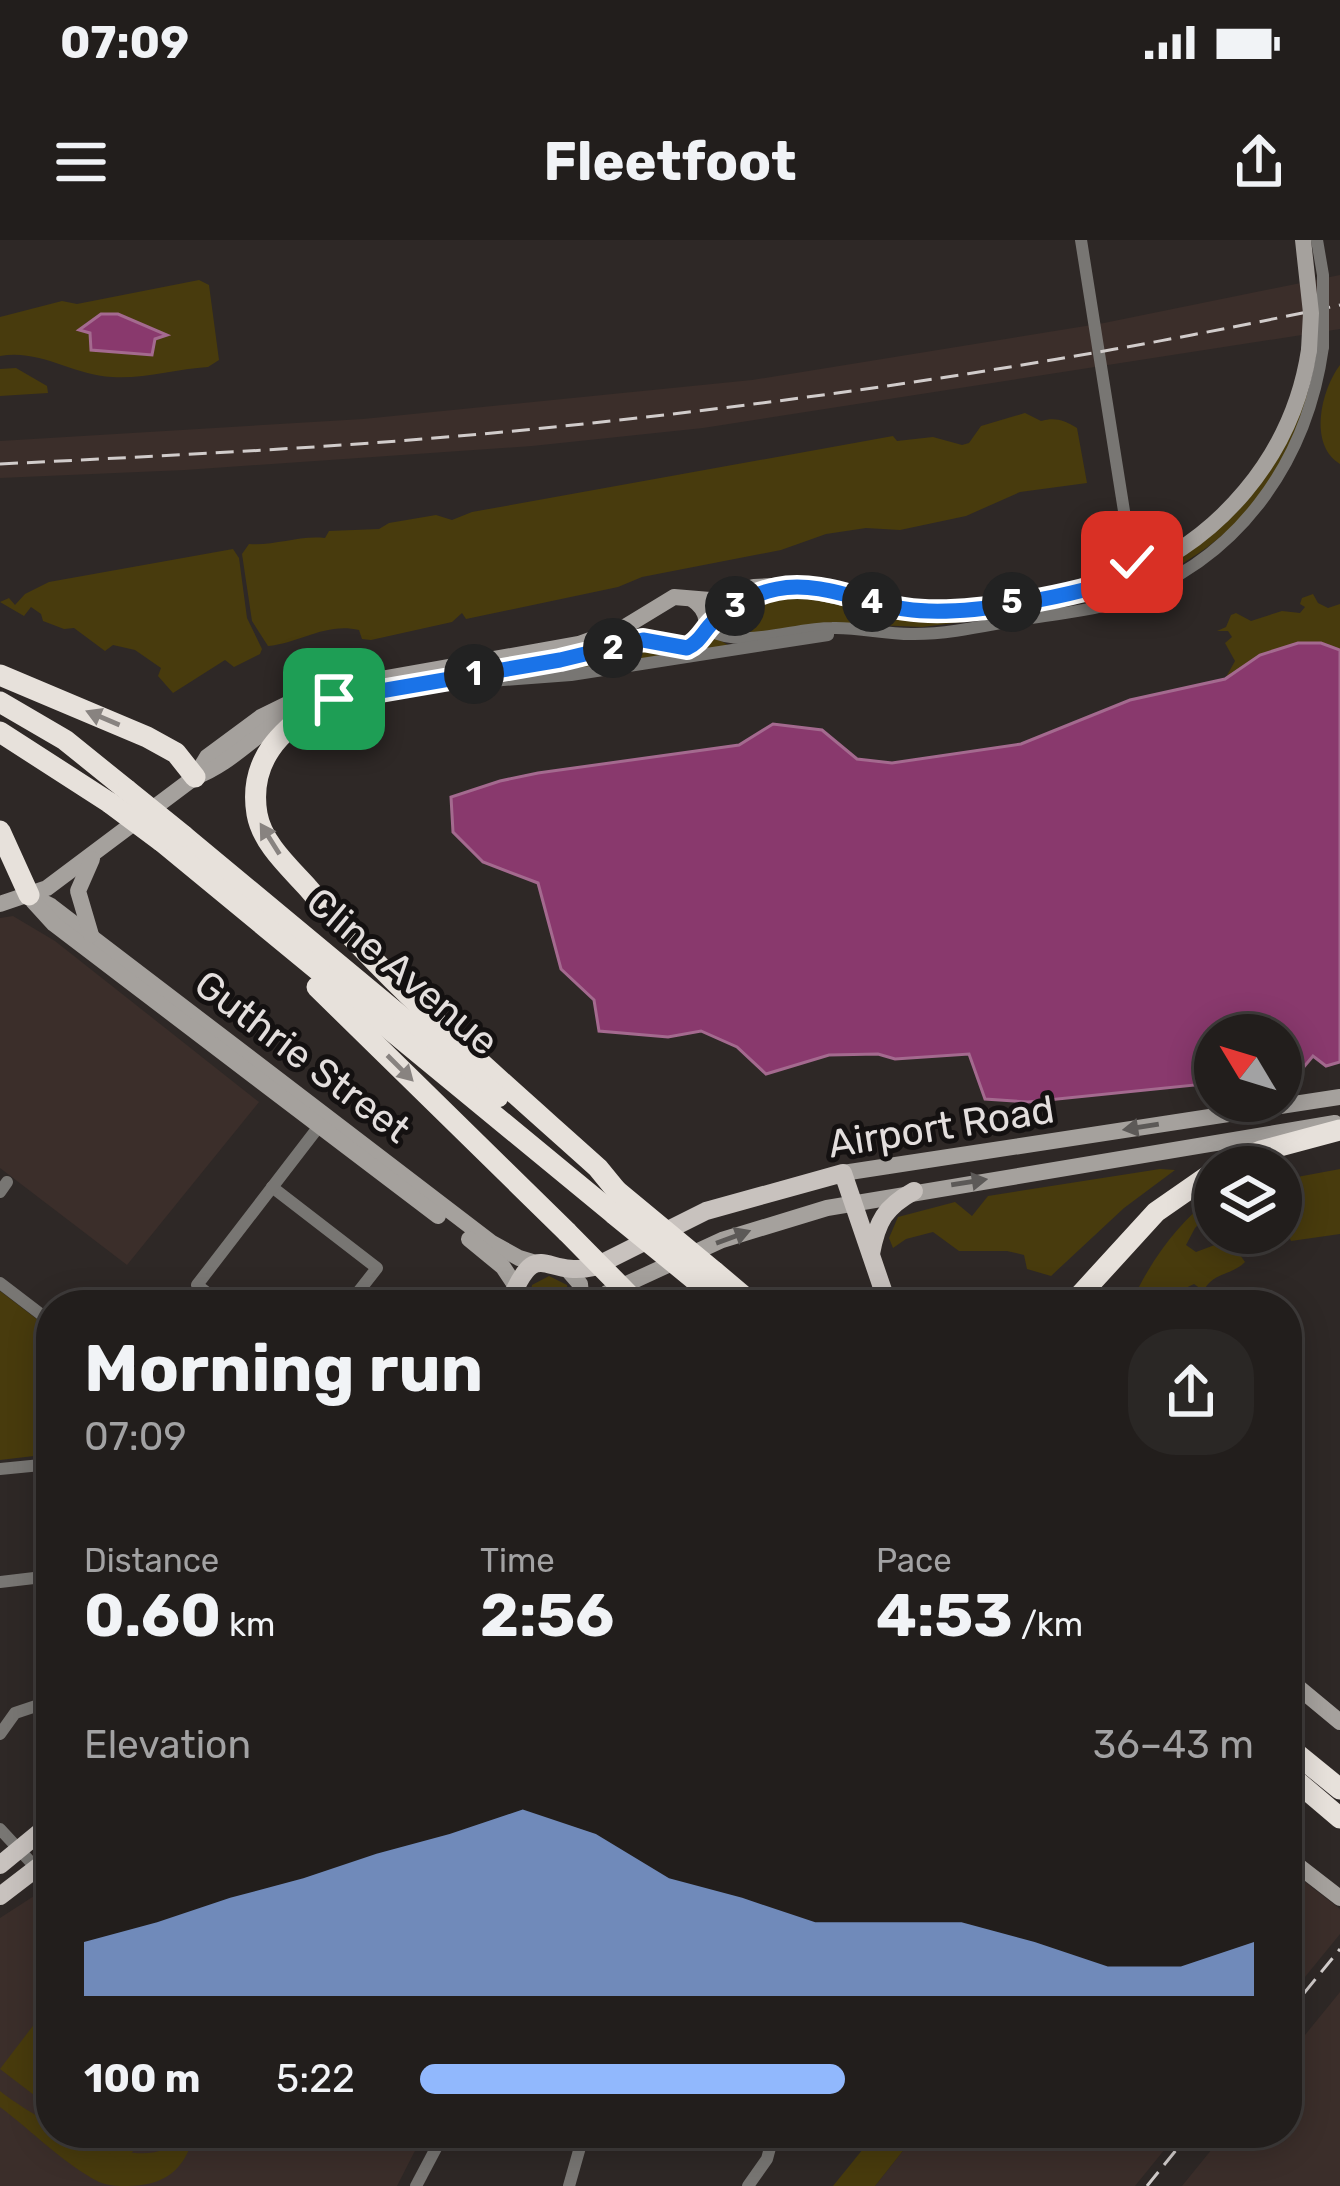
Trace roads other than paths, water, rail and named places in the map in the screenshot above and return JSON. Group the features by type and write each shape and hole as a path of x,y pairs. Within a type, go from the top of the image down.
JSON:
{"highway":[{"path":"0,675 147,736 176,753 195,777"},
{"name":"Cline Avenue","path":"0,702 65,740 160,841 614,1214 729,1290"},
{"path":"320,703 278,736 264,757 255,794 263,833 387,976 598,1168 616,1190"},
{"name":"Cline Avenue","path":"0,732 184,836 616,1190 714,1290"},
{"path":"0,871 3,837"},
{"path":"3,837 29,895"},
{"path":"227,898 624,1290"},
{"path":"1277,1146 1340,1126"},
{"path":"1085,1290 1156,1212 1194,1186"},
{"path":"1302,1758 1340,1789"},
{"path":"1302,1786 1340,1818"}],"main road":[{"path":"195,777 207,757 250,724 314,691 579,644 609,635 674,597 710,600 754,587 789,587 927,611 1082,590 1134,574 1192,542 1249,487 1289,420 1316,349 1303,240"},
{"path":"0,904 47,888 195,777 215,770 292,712 643,640 687,648 739,603 789,587"},
{"path":"691,598 704,610 707,628"},
{"path":"660,606 656,632 668,645"},
{"path":"91,936 78,891 98,849"},
{"name":"Guthrie Street","path":"29,895 91,936 320,1125 488,1254 507,1290"},
{"name":"Guthrie Street","path":"29,895 47,918 157,993 476,1231 511,1254 539,1264"},
{"name":"Airport Road","path":"567,1269 595,1267 724,1204 843,1173 1340,1096"},
{"name":"Airport Road","path":"617,1290 722,1240 854,1202 1340,1126"},
{"path":"843,1173 882,1290"},
{"path":"870,1258 879,1220 895,1202 914,1191"},
{"path":"516,1290 526,1270 552,1263 567,1269 582,1290"},
{"path":"1302,1690 1340,1722"},
{"path":"0,1865 36,1836"},
{"path":"1302,1869 1340,1898"},
{"path":"0,1896 36,1876"}],"street":[{"path":"1081,240 1134,574"},
{"path":"707,628 732,639 808,629 946,632 1080,611 1142,593 1191,567 1243,524 1282,472 1309,412 1323,275 1317,240"},
{"path":"401,688 571,675 866,631"},
{"path":"204,1290 197,1285 320,1125"},
{"path":"272,1187 377,1268 360,1290"},
{"path":"0,1283 36,1311"},
{"path":"0,1469 36,1465"},
{"path":"0,1582 36,1578"},
{"path":"0,1734 15,1713 36,1705"},
{"path":"0,1829 36,1862"},
{"path":"416,2186 436,2148"},
{"path":"569,2186 580,2148"},
{"path":"748,2186 770,2148"}],"railway":[{"path":"0,464 334,446 635,418 1039,362 1340,305"},
{"path":"1302,1996 1340,1949"},
{"path":"1147,2186 1178,2148"}]}
